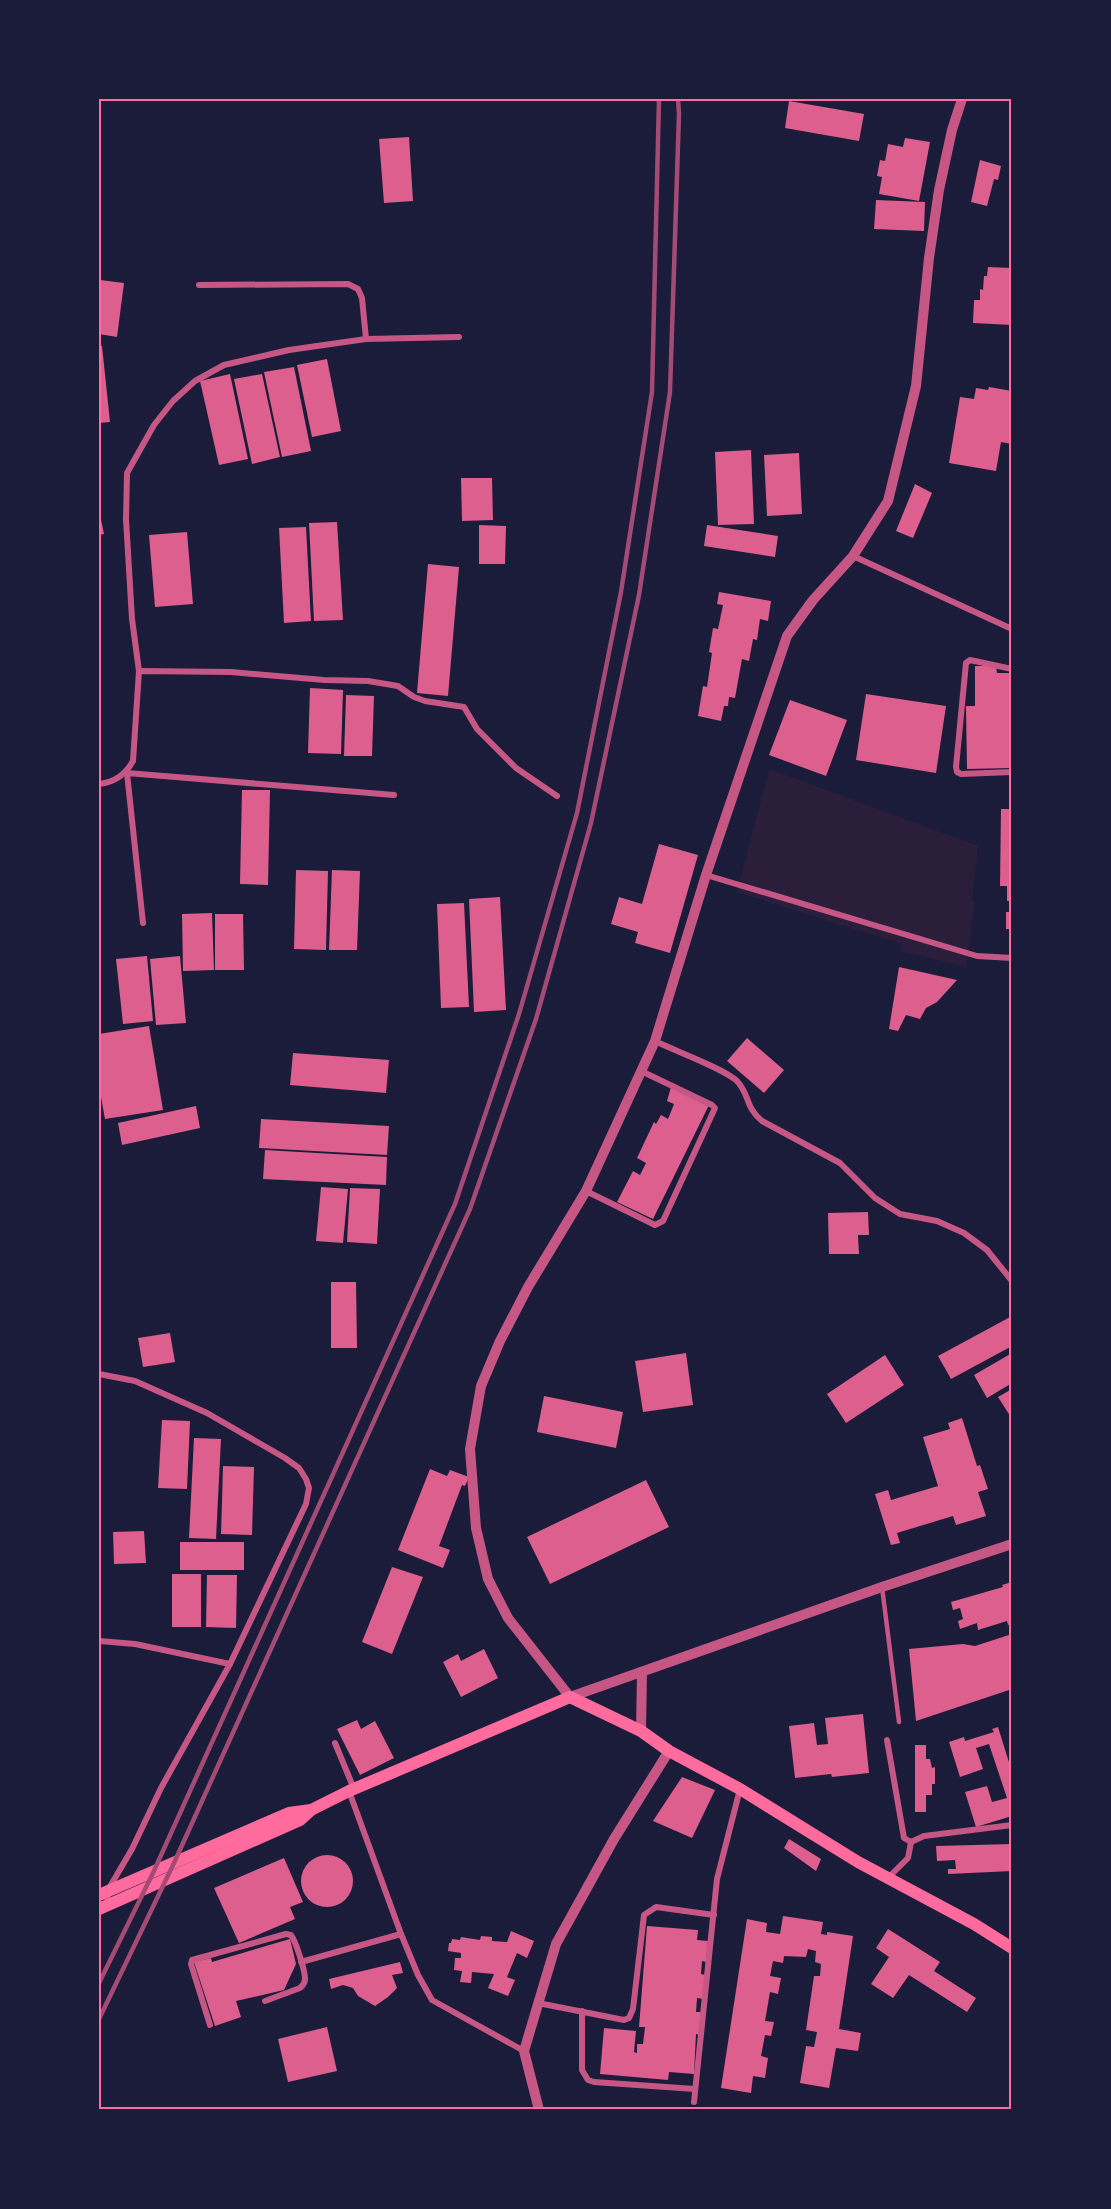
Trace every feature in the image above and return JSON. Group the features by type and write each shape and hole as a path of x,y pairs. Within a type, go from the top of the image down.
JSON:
{"main road":[{"path":"103,1900 289,1813 310,1810 570,1697 641,1731 669,1751 740,1789 858,1862 974,1924 1012,1948"}],"street":[{"path":"962,99 952,130 939,190 928,258 916,386 888,501 853,555 813,600 787,636 706,875 655,1041 586,1191 528,1287 500,1341 481,1386 470,1449 476,1528 489,1579 508,1618 570,1697 882,1587 1012,1544"},
{"path":"199,285 348,284 358,289 362,298 366,339"},
{"path":"143,923 127,773 133,761 139,671 132,619 126,519 127,473 154,426 173,401 195,381 224,365 289,350 366,339 459,337"},
{"path":"853,555 1012,629"},
{"path":"1012,669 970,660 966,663 956,766 957,772 961,774 1012,772"},
{"path":"139,671 231,672 324,680 369,681 398,686 414,697 425,701 464,707 477,729 516,768 557,796"},
{"path":"99,784 109,783 127,773 394,795"},
{"path":"706,875 977,956 1012,958"},
{"path":"655,1041 730,1076 744,1092 752,1112 840,1163 876,1198 900,1214 938,1221 964,1233 987,1250 1012,1281"},
{"path":"586,1191 655,1225 663,1221 668,1211 715,1108 641,1071"},
{"path":"99,1374 135,1381 207,1413 299,1468 309,1488 306,1504 230,1664 161,1788 132,1849 103,1900"},
{"path":"99,1641 135,1644 230,1664"},
{"path":"641,1731 642,1672"},
{"path":"887,1740 904,1838 911,1842"},
{"path":"335,1743 401,1934 432,2000 524,2051"},
{"path":"539,2110 524,2051 556,1944 614,1839 669,1751"},
{"path":"694,2102 717,1879 740,1789"},
{"path":"911,1842 924,1836 1012,1825"},
{"path":"888,1878 908,1858 911,1842"},
{"path":"538,2003 624,2019 632,2015 644,1916 656,1907 714,1915"},
{"path":"210,2025 191,1964 194,1958 286,1934 291,1935 301,1962 304,1984 300,1988 265,2001"},
{"path":"301,1962 401,1934"},
{"path":"582,2011 582,2070 588,2080 695,2089"}],"lane":[{"path":"882,1587 899,1722"}],"shaded area":[{"path":"769,769 978,846 972,900 975,902 966,967 901,951 902,944 737,892"}],"building":[{"path":"789,101 864,114 859,141 785,128"},
{"path":"409,137 413,201 384,203 379,139"},
{"path":"905,138 930,142 919,201 879,194 882,177 877,176 880,160 885,161 888,144 903,147"},
{"path":"980,160 1001,166 998,180 994,179 987,206 971,202"},
{"path":"876,200 925,202 924,231 874,229"},
{"path":"988,267 1012,268 1012,325 973,323 974,300 980,300 980,289 983,290 984,276 987,276"},
{"path":"100,280 124,283 117,337 99,334"},
{"path":"99,346 102,346 110,422 99,423"},
{"path":"327,359 341,431 312,437 297,365"},
{"path":"294,367 311,451 282,457 264,372"},
{"path":"230,374 248,459 219,465 200,381"},
{"path":"262,374 280,457 252,464 234,379"},
{"path":"989,387 1012,391 1012,444 1001,442 996,471 949,463 960,397 974,399 976,388 988,390"},
{"path":"751,450 754,524 718,525 715,452"},
{"path":"799,453 802,514 767,516 764,455"},
{"path":"461,478 492,478 493,520 462,521"},
{"path":"915,484 932,493 913,538 896,531"},
{"path":"99,510 104,534 99,535"},
{"path":"337,522 343,620 314,621 309,523"},
{"path":"479,525 506,526 505,564 479,564"},
{"path":"707,525 778,536 775,557 704,546"},
{"path":"306,527 311,621 284,623 279,528"},
{"path":"187,532 193,604 155,607 149,535"},
{"path":"428,564 459,567 448,696 417,693"},
{"path":"719,592 771,601 768,621 760,619 757,640 753,639 749,661 742,659 735,698 729,697 728,706 724,706 721,721 698,716 703,686 707,687 713,628 718,629 723,605 717,604"},
{"path":"975,666 996,666 997,673 1012,673 1012,768 967,769 966,706 975,706"},
{"path":"310,688 343,690 341,754 308,753"},
{"path":"866,694 946,706 936,773 856,760"},
{"path":"346,695 374,696 372,756 344,756"},
{"path":"790,700 847,720 826,776 769,755"},
{"path":"242,790 270,790 268,885 240,884"},
{"path":"1001,809 1012,809 1012,901 1007,901 1007,886 1000,886"},
{"path":"659,844 698,855 670,953 635,943 638,932 611,924 619,897 642,904"},
{"path":"296,870 328,871 326,950 294,949"},
{"path":"332,870 360,871 357,950 329,950"},
{"path":"500,897 506,1010 474,1012 469,899"},
{"path":"464,903 469,1007 441,1008 437,904"},
{"path":"1006,912 1012,912 1012,929 1006,929"},
{"path":"212,913 214,970 183,971 182,914"},
{"path":"215,914 243,914 244,970 215,970"},
{"path":"147,956 153,1021 123,1024 116,959"},
{"path":"180,956 186,1023 156,1025 150,959"},
{"path":"899,967 957,980 937,1002 926,1008 920,1019 906,1015 898,1031 889,1029"},
{"path":"149,1026 163,1110 105,1119 99,1086 99,1034"},
{"path":"747,1038 784,1070 764,1093 727,1061"},
{"path":"293,1053 389,1060 386,1093 290,1085"},
{"path":"671,1087 709,1105 653,1219 617,1202 633,1171 640,1175 646,1163 637,1158 654,1122 656,1124 661,1115 668,1119 674,1104 667,1101"},
{"path":"196,1106 200,1128 122,1145 118,1123"},
{"path":"261,1119 389,1126 387,1155 259,1148"},
{"path":"265,1150 387,1157 386,1185 263,1179"},
{"path":"321,1187 348,1189 343,1243 316,1241"},
{"path":"350,1188 380,1189 377,1244 347,1242"},
{"path":"868,1212 869,1235 858,1235 859,1254 829,1254 828,1213"},
{"path":"331,1282 356,1282 357,1348 331,1348"},
{"path":"1012,1316 1012,1346 951,1379 938,1356"},
{"path":"170,1333 175,1362 143,1367 138,1338"},
{"path":"686,1353 693,1405 643,1412 635,1361"},
{"path":"1012,1353 1012,1383 987,1398 974,1375"},
{"path":"885,1355 904,1385 846,1423 827,1394"},
{"path":"1012,1389 1012,1419 998,1397"},
{"path":"544,1396 623,1412 616,1448 537,1432"},
{"path":"962,1418 977,1466 980,1465 988,1489 978,1492 986,1516 956,1525 953,1516 897,1533 900,1543 891,1545 875,1494 888,1490 891,1500 938,1486 923,1437 950,1429 948,1423"},
{"path":"162,1420 190,1421 187,1489 158,1488"},
{"path":"194,1438 221,1439 216,1539 189,1538"},
{"path":"223,1466 254,1467 252,1535 221,1534"},
{"path":"430,1469 447,1476 450,1470 469,1477 465,1486 462,1485 439,1546 450,1550 443,1568 398,1550"},
{"path":"646,1480 669,1527 550,1584 527,1537"},
{"path":"144,1531 146,1563 114,1564 113,1532"},
{"path":"180,1542 244,1542 244,1570 180,1570"},
{"path":"392,1567 423,1577 392,1654 362,1642"},
{"path":"172,1574 201,1574 201,1627 172,1627"},
{"path":"207,1575 237,1575 236,1628 206,1627"},
{"path":"1012,1582 1012,1624 1008,1625 1007,1621 978,1630 977,1623 960,1629 958,1621 963,1619 960,1608 953,1610 951,1602 1003,1587 1002,1585"},
{"path":"1012,1634 1012,1689 916,1721 909,1649 963,1644 975,1646"},
{"path":"484,1649 498,1678 461,1697 443,1662 458,1654 461,1661"},
{"path":"863,1714 869,1773 795,1778 789,1726 814,1723 817,1745 828,1744 825,1718"},
{"path":"357,1720 361,1729 375,1721 394,1758 360,1775 337,1729"},
{"path":"998,1727 1012,1772 1012,1816 976,1827 965,1792 987,1786 992,1802 1007,1798 989,1744 976,1748 983,1769 960,1777 949,1742 964,1737 965,1741 994,1732 992,1729"},
{"path":"915,1745 926,1745 926,1759 930,1759 932,1768 935,1767 935,1784 932,1784 932,1795 926,1795 926,1812 915,1812"},
{"path":"682,1777 715,1790 692,1838 653,1821"},
{"path":"789,1839 821,1859 816,1871 784,1848"},
{"path":"1012,1844 1012,1871 948,1874 948,1869 956,1869 955,1860 937,1861 936,1846"},
{"path":"327,1855 337,1857 345,1863 351,1871 353,1881 351,1891 345,1899 337,1905 327,1907 317,1905 309,1899 303,1891 301,1881 303,1871 309,1863 317,1857"},
{"path":"284,1858 303,1902 290,1907 295,1919 239,1943 214,1888"},
{"path":"783,1916 823,1922 821,1934 827,1935 827,1932 853,1936 839,2029 861,2033 858,2051 836,2048 829,2088 800,2083 806,2046 814,2047 817,2032 806,2030 814,1976 820,1976 821,1964 815,1962 816,1951 808,1949 806,1957 784,1956 783,1963 773,1961 770,1976 781,1978 778,1994 770,1992 765,2021 774,2022 771,2036 765,2035 761,2056 768,2058 765,2078 753,2076 751,2093 721,2088 747,1919 767,1923 766,1932 780,1934"},
{"path":"647,1926 698,1930 697,1940 708,1941 706,1962 702,1961 701,1974 705,1975 703,1999 697,1998 696,2012 702,2012 700,2035 696,2034 694,2074 669,2072 668,2080 600,2074 604,2028 636,2031 634,2052 637,2053 637,2044 643,2044 645,2027 639,2027"},
{"path":"888,1929 940,1962 934,1971 976,1998 967,2012 909,1975 893,1998 871,1984 889,1957 876,1948"},
{"path":"511,1931 534,1941 527,1958 517,1953 507,1977 515,1980 508,1996 488,1988 494,1974 472,1972 471,1983 460,1982 462,1971 454,1970 455,1958 461,1958 461,1953 448,1951 452,1939 460,1940 461,1937 480,1940 481,1936 492,1937 492,1941 507,1942"},
{"path":"290,1939 296,1964 284,1990 236,2001 241,2017 215,2026 194,1962 211,1958 212,1962"},
{"path":"400,1962 403,1973 392,1975 397,1988 375,2006 358,1996 353,1988 343,1985 331,1989 329,1979"},
{"path":"327,2027 337,2071 288,2082 278,2039"}],"railway":[{"path":"99,1983 153,1873 455,1204 519,1014 577,813 621,592 652,392 659,99"},
{"path":"99,2019 174,1863 470,1209 536,1019 591,823 639,595 670,392 678,99"}]}
